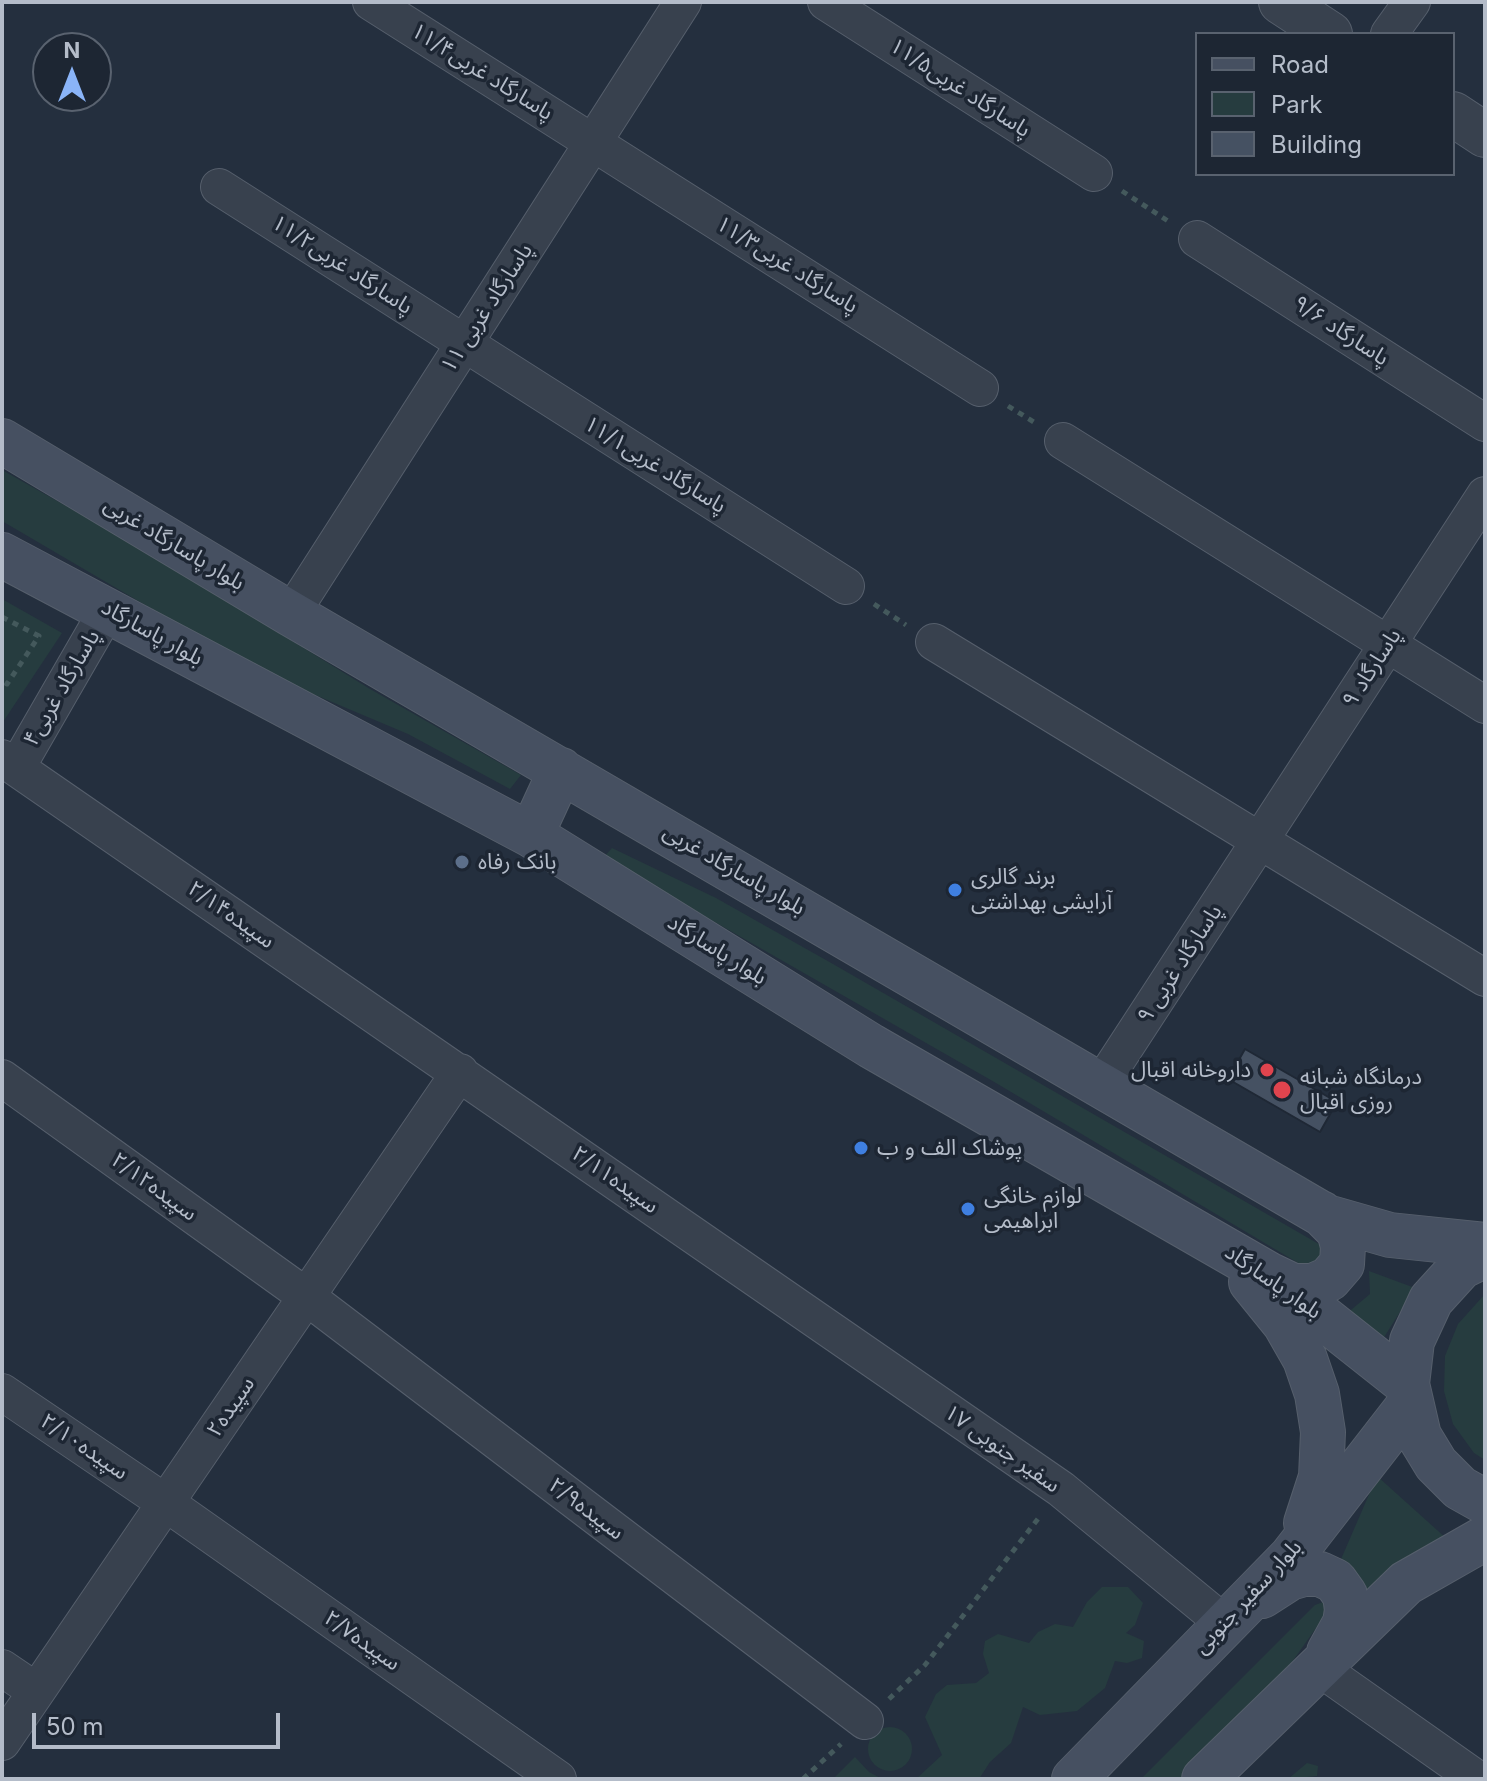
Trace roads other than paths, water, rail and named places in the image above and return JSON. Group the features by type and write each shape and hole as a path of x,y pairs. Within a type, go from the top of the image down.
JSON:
{"main road":[{"name":"بلوار پاسارگاد غربی","path":"2,441 291,614 1321,1213 1390,1235 1485,1245"},
{"name":"بلوار پاسارگاد","path":"2,555 531,835 871,1046 1268,1274 1408,1395"},
{"path":"531,835 561,770"},
{"path":"1268,1274 1293,1286 1313,1286 1329,1279 1342,1264 1343,1246 1339,1231 1321,1213"},
{"path":"1224,1248 1285,1324 1305,1359 1317,1394 1323,1432 1321,1477 1299,1544"},
{"path":"1485,1255 1461,1267 1431,1300 1412,1341 1408,1395 1419,1436 1436,1464 1460,1488 1485,1502"},
{"name":"بلوار سفیر جنوبی","path":"1074,1779 1291,1557 1408,1395"},
{"path":"1204,1779 1406,1583 1485,1538"},
{"path":"1224,1623 1290,1578 1320,1574 1335,1581 1345,1595 1345,1623 1318,1667"}],"street":[{"name":"پاسارگاد غربی۱۱/۴","path":"371,2 593,143"},
{"name":"پاسارگاد غربی ۱۱","path":"291,614 683,2"},
{"name":"پاسارگاد غربی۱۱/۵","path":"826,2 1094,173"},
{"path":"1281,2 1327,32"},
{"path":"1390,32 1412,2"},
{"path":"1455,115 1485,135"},
{"name":"پاسارگاد غربی۱۱/۳","path":"593,143 980,388"},
{"name":"پاسارگاد غربی۱۱/۲","path":"219,187 464,344"},
{"name":"پاسارگاد ۹/۶","path":"1197,239 1485,423"},
{"name":"پاسارگاد غربی۱۱/۱","path":"464,344 846,586"},
{"path":"1063,441 1485,705"},
{"name":"پاسارگاد ۹","path":"1260,841 1485,495"},
{"name":"پاسارگاد غربی۴","path":"9,763 108,609"},
{"path":"934,642 1485,978"},
{"name":"سپیده۲/۱۴","path":"9,763 460,1072"},
{"name":"پاسارگاد غربی ۹","path":"1100,1086 1260,841"},
{"name":"سپیده۲/۱۱","path":"460,1072 771,1288"},
{"name":"سپیده۲","path":"2,1742 460,1072"},
{"name":"سپیده۲/۱۲","path":"2,1078 307,1297"},
{"name":"سفیر جنوبی ۱۷","path":"771,1288 1061,1489 1224,1623"},
{"name":"سپیده۲/۹","path":"307,1297 865,1721"},
{"name":"سپیده۲/۱۰","path":"2,1392 166,1503"},
{"name":"سپیده۲/۷","path":"166,1503 558,1779"},
{"path":"1318,1667 1477,1779"},
{"path":"2,1668 36,1691"}],"place":[{"name":"بانک رفاه","path":"462,862"},
{"name":"برند گالری آرایشی بهداشتی","path":"955,890"},
{"name":"داروخانه اقبال","path":"1267,1070"},
{"name":"درمانگاه شبانه روزی اقبال","path":"1282,1090"},
{"name":"پوشاک الف و ب","path":"861,1148"},
{"name":"لوازم خانگی ابراهیمی","path":"968,1209"}]}
